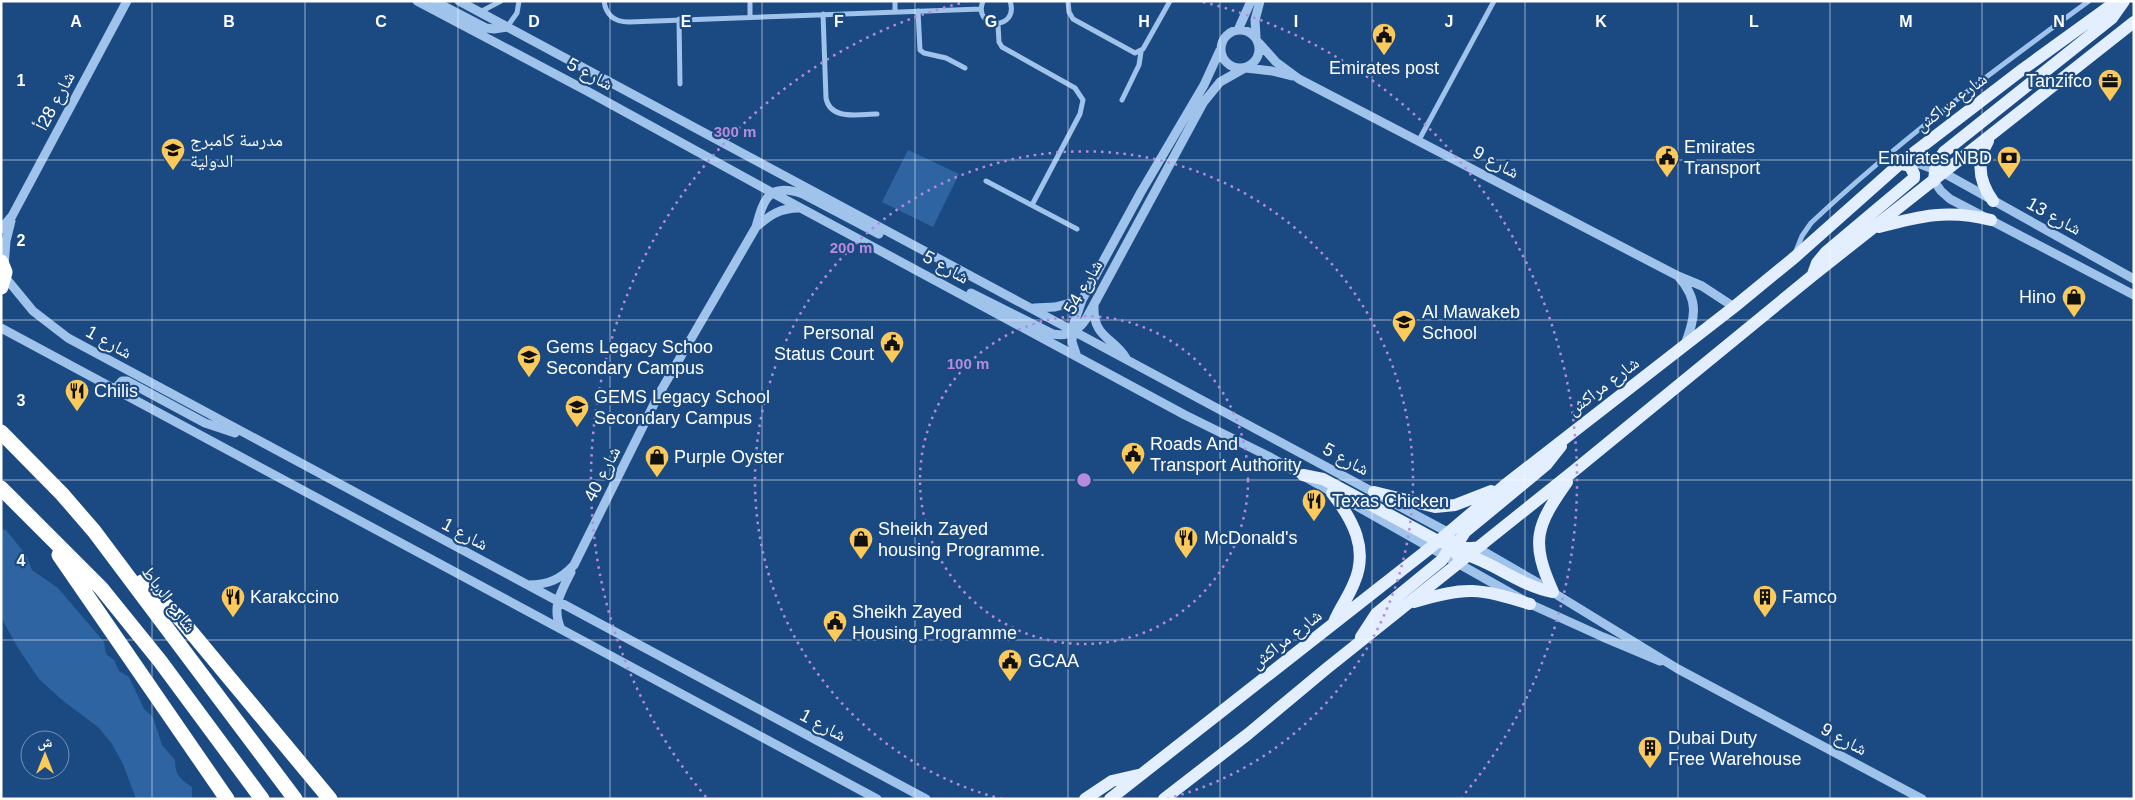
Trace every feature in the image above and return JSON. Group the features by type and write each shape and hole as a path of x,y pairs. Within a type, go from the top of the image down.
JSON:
{"highway":[{"name":"شارع الرباط","path":"1,432 62,494 124,569 294,799"},
{"path":"1,488 100,588 165,668 262,799"},
{"path":"38,525 227,799"},
{"path":"124,569 147,586 182,621 330,799"}],"main road":[{"name":"شارع مراكش","path":"1448,532 1504,485 1734,307 1795,257 1899,163 2117,1"},
{"path":"1938,174 1940,157 1944,152 2112,18 2124,1"},
{"name":"شارع مراكش","path":"1110,799 1303,646 1575,470 1938,174 1989,137 2134,22"},
{"path":"1989,137 1981,155 1980,173 1983,184 1993,201"},
{"path":"1812,276 1817,263 1826,252 1914,178 1910,166 1899,163"},
{"path":"1872,229 1917,217 1942,213 1991,220"},
{"path":"1359,642 1366,627 1376,614 1432,570 1453,550 1465,532 1546,465 1558,452 1566,437"},
{"path":"1553,592 1539,553 1541,526 1546,513 1575,470"},
{"path":"1303,475 1323,479 1453,550 1491,565 1532,586 1553,592"},
{"path":"1374,492 1424,505 1445,507 1465,502 1504,485"},
{"path":"1332,492 1353,522 1360,550 1358,573 1333,625"},
{"path":"1448,532 1453,550"},
{"name":"شارع مراكش","path":"1164,799 1248,734 1405,606 1453,550"},
{"path":"1405,606 1443,594 1465,590 1494,592 1530,604"},
{"path":"1084,799 1112,781 1141,775"}],"street":[{"name":"شارع 28أ","path":"1,230 12,216 127,1"},
{"name":"شارع 5","path":"417,1 1192,419 1268,456 1332,492 1453,550"},
{"path":"434,1 486,28 494,29 507,27 517,13 519,1"},
{"name":"شارع 5","path":"459,1 1448,532"},
{"path":"480,12 501,1"},
{"path":"604,1 608,15 622,22 981,9"},
{"path":"750,1 750,17"},
{"path":"895,1 895,12"},
{"path":"983,1 981,9 984,18 998,24 1009,16 1010,1"},
{"path":"1068,1 1069,12 1073,19 1135,53 1141,52"},
{"path":"1122,100 1139,65 1141,52 1170,1"},
{"path":"1238,30 1251,1"},
{"path":"1257,40 1248,31 1238,30 1227,34 1223,39 1220,50 1225,62 1236,68 1244,69 1256,60 1260,49 1255,20 1260,1"},
{"path":"1419,140 1494,1"},
{"path":"1795,257 1806,230 1832,204 1937,117 2089,1"},
{"path":"918,11 920,50 946,58 965,68"},
{"path":"823,14 826,98 829,107 833,111 842,114 877,114"},
{"path":"678,19 680,84"},
{"path":"998,24 999,42 1002,47 1075,88 1083,100 1080,114 1032,205"},
{"name":"شارع 9","path":"1257,40 1276,62 1299,79 1678,276 1702,286 1734,307"},
{"name":"شارع 54","path":"1073,332 1075,319 1082,300 1141,192 1204,86 1220,50"},
{"name":"شارع 9","path":"1244,69 1272,71 1299,79"},
{"name":"شارع 54","path":"1073,332 1083,323 1094,304 1203,103 1220,82 1244,69"},
{"name":"شارع 13","path":"1899,163 1938,174 1993,201 2134,279"},
{"name":"شارع 13","path":"1938,174 1940,191 1950,199 2134,295"},
{"path":"986,181 1077,229"},
{"path":"771,192 781,189 802,193 888,238 908,243"},
{"name":"شارع 40","path":"526,585 540,585 553,582 565,575 574,565 660,394 756,227 761,208 771,192"},
{"path":"756,227 774,212 787,208 801,208"},
{"name":"شارع 28أ","path":"3,273 6,241 12,216"},
{"path":"916,269 945,280 1053,334 1064,335 1073,332 1074,351 1077,357"},
{"name":"شارع 1","path":"3,273 33,311 68,338 245,435 926,799"},
{"name":"شارع 9","path":"1678,276 1690,292 1694,305 1694,318 1685,346"},
{"path":"1031,308 1055,307 1082,300"},
{"path":"1094,304 1095,320 1101,333 1120,350 1127,361"},
{"path":"1,328 877,799"},
{"path":"116,389 122,381 127,381 212,426 231,433 245,435"},
{"name":"شارع 9","path":"1453,550 1530,604 1603,637 1672,665 1922,799"},
{"path":"561,629 557,620 557,601 574,565"},
{"name":"شارع 9","path":"1553,592 1672,665"}],"shaded area":[{"path":"908,150 959,174 933,227 882,202"},
{"path":"1,529 6,530 26,555 32,570 58,588 104,642 106,654 114,660 119,671 129,677 144,709 153,717 162,745 175,760 177,773 181,779 192,787 192,799 136,799 123,764 112,744 98,727 62,700 39,679 18,648 1,617"}],"place":[{"name":"Emirates post","path":"1384,56"},
{"name":"Tanzifco","path":"2110,102"},
{"name":"مدرسة كامبرج الدولية","path":"173,171"},
{"name":"Emirates Transport","path":"1667,178"},
{"name":"Emirates NBD","path":"2009,179"},
{"name":"Hino","path":"2074,318"},
{"name":"Al Mawakeb School","path":"1404,343"},
{"name":"Personal Status Court","path":"892,364"},
{"name":"Gems Legacy Schoo Secondary Campus","path":"529,378"},
{"name":"Chilis","path":"77,412"},
{"name":"GEMS Legacy School Secondary Campus","path":"577,428"},
{"name":"Roads And Transport Authority","path":"1133,475"},
{"name":"Purple Oyster","path":"657,478"},
{"name":"Texas Chicken","path":"1314,522"},
{"name":"McDonald's","path":"1186,559"},
{"name":"Sheikh Zayed housing Programme.","path":"861,560"},
{"name":"Karakccino","path":"233,618"},
{"name":"Famco","path":"1765,618"},
{"name":"Sheikh Zayed Housing Programme","path":"835,643"},
{"name":"GCAA","path":"1010,682"},
{"name":"Dubai Duty Free Warehouse","path":"1650,769"}]}
